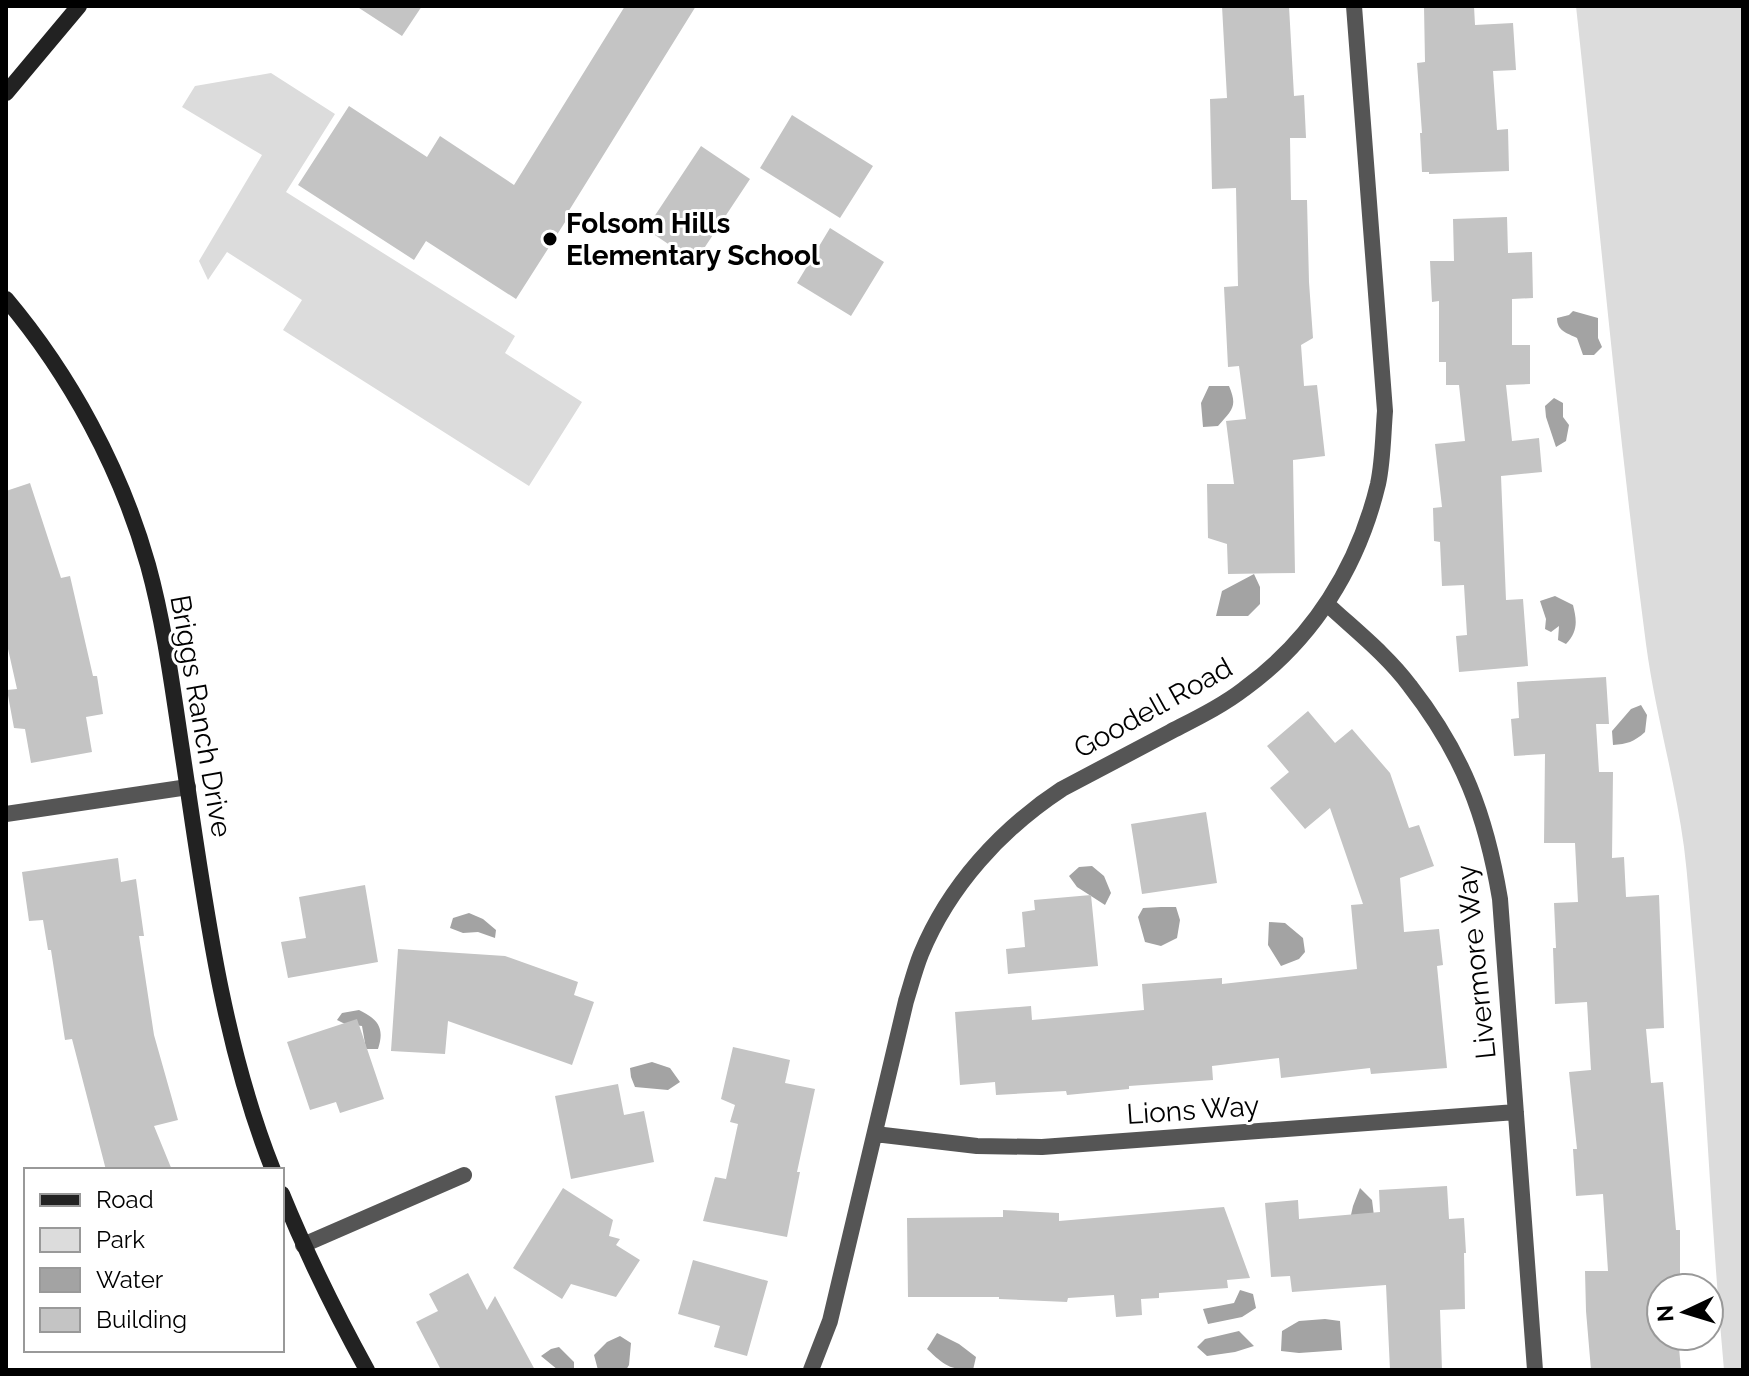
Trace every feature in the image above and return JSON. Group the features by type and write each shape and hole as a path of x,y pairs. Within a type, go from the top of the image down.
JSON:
{"street":[{"path":"6,93 79,6"},
{"name":"Goodell Road","path":"811,1370 830,1321 906,1001 921,954 943,910 971,870 1004,833 1042,802 1203,715 1243,690 1280,660 1327,604 1347,571 1366,528 1382,459 1385,411 1354,6"},
{"name":"Briggs Ranch Drive","path":"6,299 47,353 88,419 121,489 147,563 166,639 218,979 239,1067 272,1168"},
{"name":"Livermore Way","path":"1327,604 1381,653 1410,685 1446,737 1466,776 1493,857 1500,899 1535,1370"},
{"path":"6,814 188,787"},
{"name":"Lions Way","path":"875,1134 977,1146 1042,1147 1516,1112"},
{"path":"303,1245 464,1175"},
{"path":"284,1199 329,1301 367,1370"}],"green space":[{"path":"1576,6 1743,6 1743,1370 1724,1370 1725,1272 1717,1272 1698,997 1685,859 1646,644"},
{"path":"271,73 335,114 286,192 515,336 505,353 582,402 529,486 283,330 302,300 227,252 208,280 199,261 262,155 182,107 195,86"}],"water":[{"path":"1573,311 1598,318 1598,338 1602,347 1594,355 1583,355 1577,338 1559,326 1557,318"},
{"path":"1209,386 1229,386 1233,404 1218,426 1203,427 1201,403"},
{"path":"1554,398 1563,403 1563,417 1569,425 1566,441 1556,447 1545,406"},
{"path":"1254,574 1260,587 1260,604 1248,616 1216,616 1222,591"},
{"path":"1555,596 1573,605 1575,630 1566,644 1558,640 1559,626 1551,632 1545,629 1546,619 1540,601"},
{"path":"1641,705 1647,715 1645,732 1630,742 1613,745 1612,731 1631,709"},
{"path":"1092,866 1104,876 1111,893 1105,905 1077,887 1069,876 1079,867"},
{"path":"1176,907 1180,920 1177,938 1161,946 1145,942 1138,917 1143,908"},
{"path":"469,913 496,930 495,938 450,928 453,918"},
{"path":"1269,922 1285,923 1303,938 1305,952 1299,959 1281,966 1268,945"},
{"path":"359,1010 378,1025 381,1035 378,1049 366,1049 362,1026 337,1020 342,1013"},
{"path":"652,1062 670,1068 680,1082 668,1090 635,1087 630,1068"},
{"path":"1360,1188 1372,1200 1375,1224 1348,1228 1353,1206"},
{"path":"1240,1290 1253,1294 1256,1308 1242,1317 1208,1324 1203,1309 1234,1303"},
{"path":"1299,1321 1340,1321 1342,1350 1281,1351 1282,1331"},
{"path":"1239,1331 1254,1346 1207,1356 1197,1347 1205,1339"},
{"path":"937,1333 976,1357 973,1370 948,1366 927,1349"},
{"path":"620,1336 631,1343 626,1370 598,1370 594,1355 607,1342"},
{"path":"559,1347 574,1362 574,1370 558,1370 541,1356"}],"building":[{"path":"356,6 422,6 402,36"},
{"path":"625,6 696,6 516,299 426,241 414,260 298,185 349,106 427,157 440,136 514,185"},
{"path":"1222,6 1289,6 1294,96 1304,95 1306,138 1290,138 1291,200 1307,200 1313,338 1301,345 1304,386 1317,385 1325,456 1293,460 1295,573 1228,574 1227,544 1208,538 1207,484 1234,484 1226,421 1246,419 1239,366 1228,367 1224,287 1238,286 1236,188 1212,189 1210,99 1227,98"},
{"path":"1424,6 1474,6 1475,25 1513,23 1516,70 1493,71 1497,130 1508,129 1509,171 1422,172 1417,63 1425,62"},
{"path":"792,115 873,166 840,218 760,168"},
{"path":"701,146 750,179 695,262 646,229"},
{"path":"1507,217 1508,253 1532,252 1533,298 1512,299 1512,345 1530,345 1530,384 1506,385 1512,441 1539,438 1542,472 1501,476 1506,600 1523,599 1528,666 1459,672 1456,636 1467,635 1464,585 1442,586 1440,542 1434,541 1433,508 1442,507 1435,444 1465,441 1459,385 1446,385 1446,362 1439,362 1439,301 1432,302 1430,261 1454,261 1453,219"},
{"path":"830,228 884,262 851,316 797,283"},
{"path":"30,483 61,578 70,576 93,676 97,676 103,714 86,717 92,752 31,763 25,729 14,728 7,690 17,689 6,640 6,491"},
{"path":"1606,677 1609,724 1596,724 1599,772 1613,772 1612,858 1624,857 1626,897 1659,895 1664,1028 1646,1029 1651,1083 1663,1082 1676,1230 1680,1230 1680,1272 1645,1272 1645,1352 1679,1352 1681,1370 1591,1370 1585,1271 1608,1271 1603,1194 1576,1196 1573,1149 1577,1149 1569,1072 1591,1070 1587,1002 1555,1004 1553,948 1556,948 1554,903 1578,902 1575,843 1544,843 1545,754 1514,756 1511,719 1519,718 1517,682"},
{"path":"1308,711 1335,743 1352,729 1390,773 1409,828 1419,825 1434,866 1400,878 1404,932 1439,929 1443,965 1437,966 1447,1068 1371,1074 1370,1068 1281,1078 1279,1058 1212,1066 1213,1080 1129,1086 1129,1089 1067,1095 1066,1091 996,1095 995,1082 960,1085 955,1012 1031,1006 1032,1020 1144,1010 1142,984 1222,978 1222,984 1357,969 1351,905 1363,904 1330,808 1305,829 1270,788 1289,772 1267,746"},
{"path":"1206,812 1217,883 1142,894 1131,824"},
{"path":"118,858 121,882 136,879 144,936 139,936 154,1035 178,1120 154,1126 171,1168 105,1168 72,1039 65,1040 51,950 48,950 43,920 29,921 22,872"},
{"path":"365,885 378,962 288,978 281,942 306,938 299,897"},
{"path":"1091,895 1098,966 1008,974 1006,949 1025,947 1022,912 1035,910 1034,900"},
{"path":"398,949 505,956 578,982 574,995 594,1002 572,1065 448,1021 445,1054 391,1051"},
{"path":"357,1019 384,1099 340,1113 336,1102 310,1110 287,1042"},
{"path":"733,1047 790,1060 785,1083 815,1089 787,1237 703,1221 715,1177 726,1179 738,1124 730,1122 735,1105 721,1099"},
{"path":"618,1084 624,1115 644,1111 654,1162 571,1179 555,1096"},
{"path":"1447,1186 1449,1219 1464,1218 1465,1309 1440,1310 1442,1370 1390,1370 1386,1285 1292,1292 1290,1276 1271,1277 1265,1203 1298,1200 1299,1219 1380,1212 1379,1190"},
{"path":"563,1188 613,1220 609,1236 620,1239 616,1245 640,1260 616,1297 571,1284 562,1299 513,1268"},
{"path":"1224,1207 1250,1278 1227,1280 1228,1288 1159,1293 1159,1298 1141,1299 1142,1315 1116,1317 1114,1295 1068,1298 1067,1302 999,1297 908,1297 907,1218 1003,1217 1003,1210 1059,1213 1059,1221"},
{"path":"693,1260 768,1281 747,1356 714,1347 720,1326 678,1314"},
{"path":"468,1273 487,1310 495,1296 535,1370 441,1370 416,1322 438,1311 429,1294"}],"place":[{"name":"Folsom Hills Elementary School","path":"550,239"}]}
